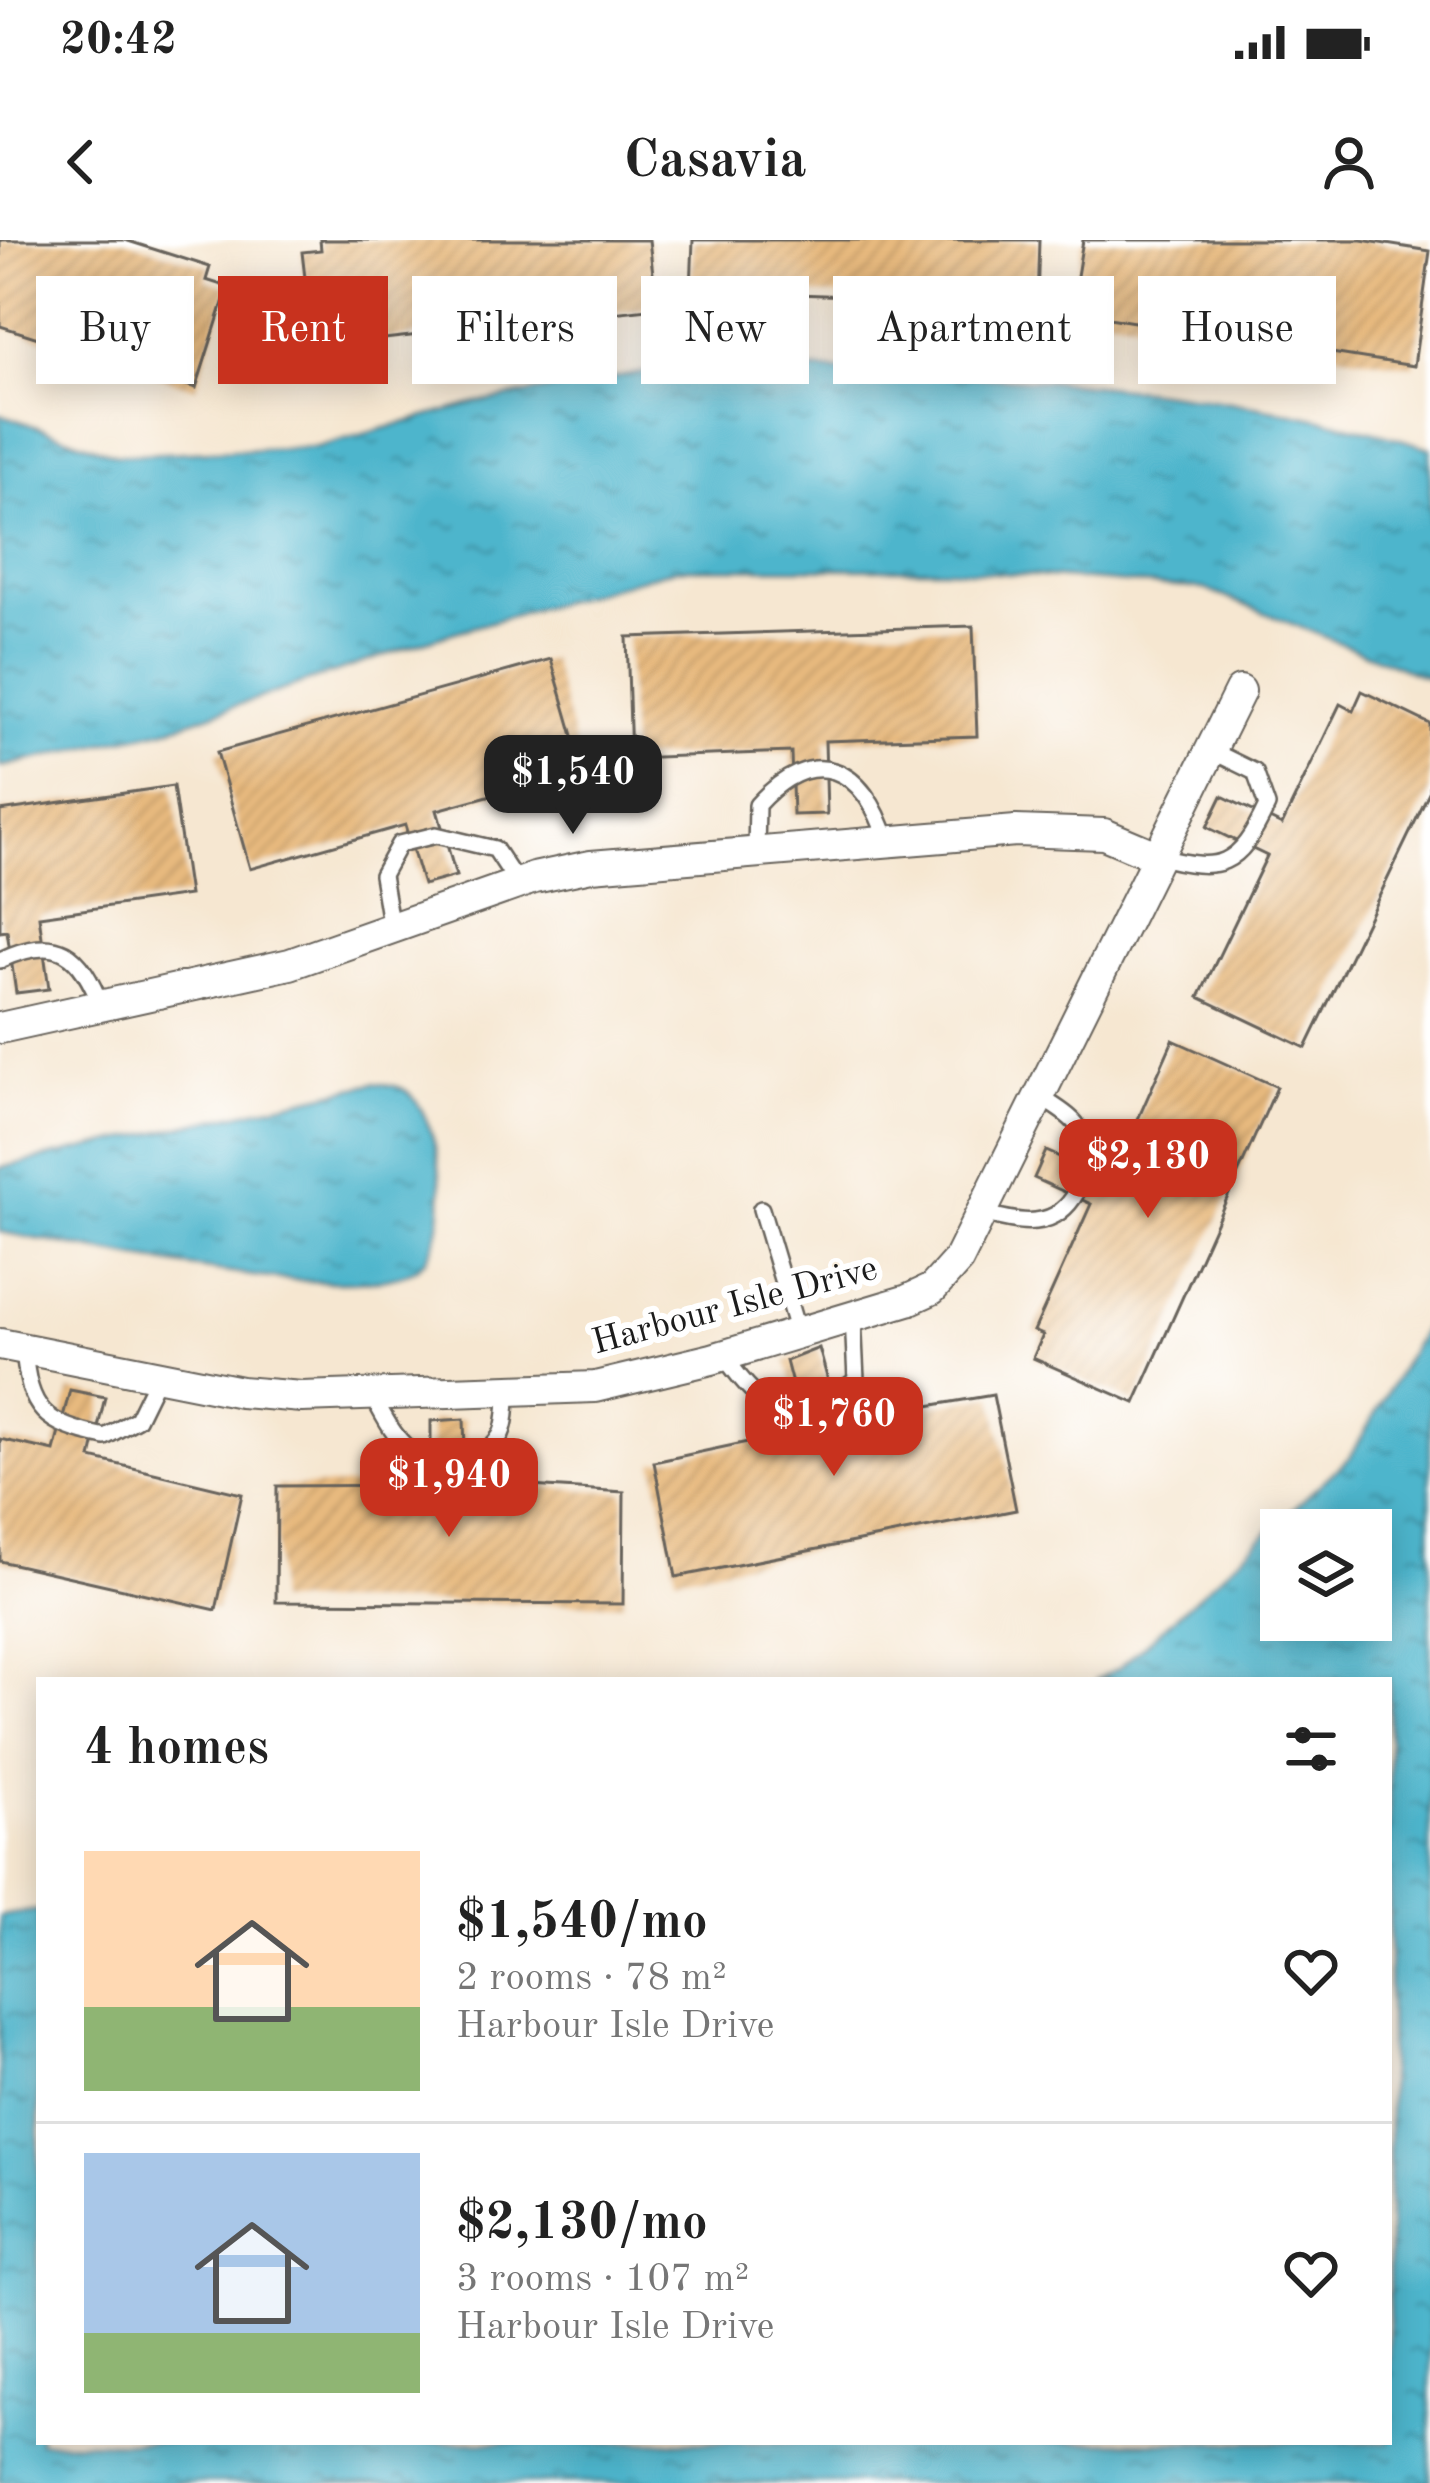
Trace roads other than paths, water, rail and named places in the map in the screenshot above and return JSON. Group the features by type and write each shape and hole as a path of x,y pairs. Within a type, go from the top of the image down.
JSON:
{"street":[{"name":"Harbour Isle Drive","path":"12,1346 241,1392 372,1395 595,1387 724,1355 932,1289 958,1260 1240,691"},
{"path":"0,1028 290,964 518,884 591,866 1016,831 1104,834 1156,856"}],"lane":[{"path":"1156,856 1202,868 1228,862 1252,838 1268,806 1255,772 1210,749"},
{"path":"756,852 757,805 781,778 806,767 838,770 861,790 877,809 887,842"},
{"path":"391,930 382,875 399,844 436,835 495,849 518,884"},
{"path":"0,960 24,949 52,947 74,956 102,1008"},
{"path":"981,1213 1022,1223 1055,1216 1076,1193 1088,1161 1078,1125 1039,1096"},
{"path":"761,1209 798,1333"},
{"path":"724,1355 752,1395 782,1410 822,1407 856,1380 853,1316"},
{"path":"12,1346 27,1391 49,1419 105,1437 137,1419 158,1376"},
{"path":"372,1395 395,1435 418,1456 448,1463 481,1457 503,1433 508,1390"}],"water":[{"path":"809,370 833,371 833,384 1082,384 1248,405 1340,423 1430,448 1430,679 1205,589 946,569 678,568 445,635 167,729 0,767 0,414 117,455 317,447 476,403 580,384 617,384 617,377 641,373 641,384 809,384"},
{"path":"374,1083 408,1092 430,1128 437,1154 441,1208 437,1233 429,1254 415,1269 383,1279 278,1279 0,1232 0,1168"},
{"path":"1430,1317 1430,2483 0,2483 0,1916 36,1910 36,2445 1392,2445 1392,1677 1101,1677 1119,1668 1260,1539 1260,1641 1392,1641 1392,1509 1293,1509 1351,1456"}]}
